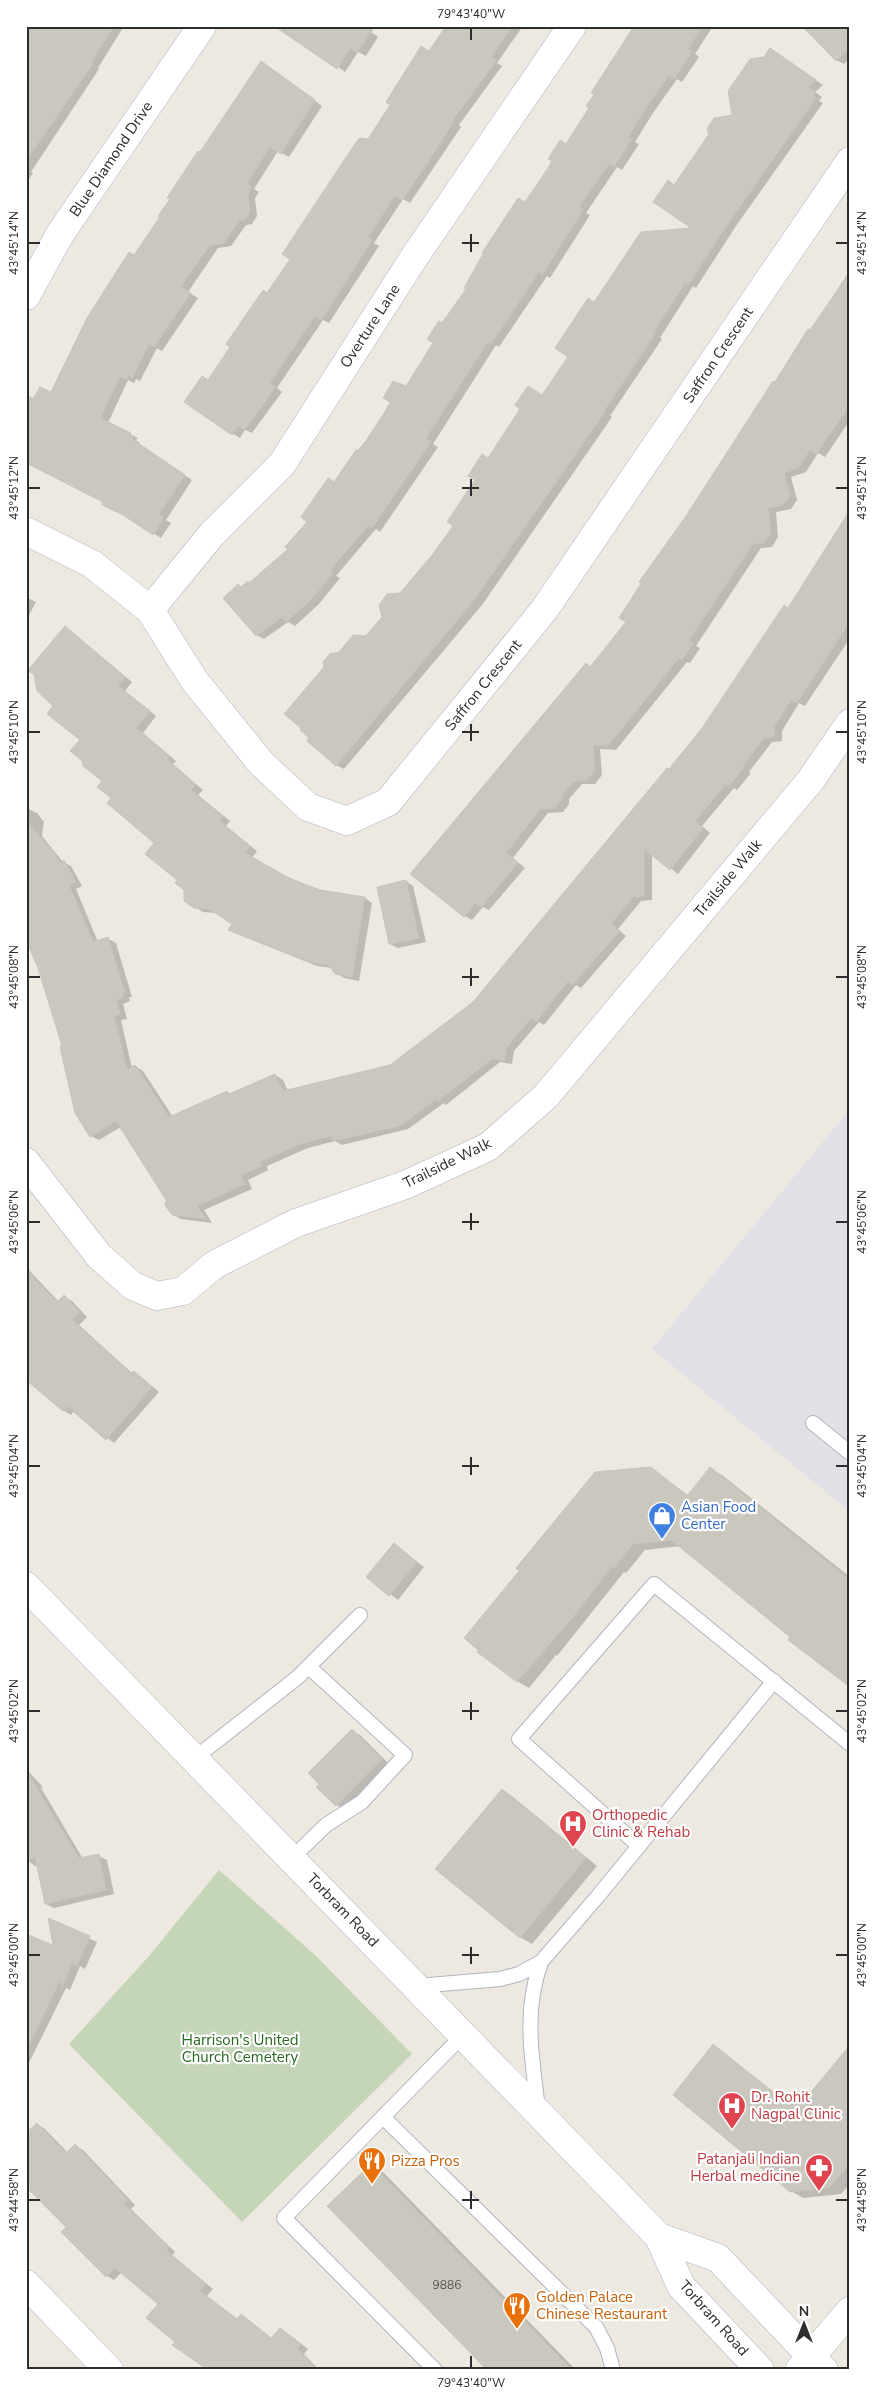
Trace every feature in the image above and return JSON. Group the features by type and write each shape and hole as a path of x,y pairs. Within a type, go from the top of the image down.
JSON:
{"street":[{"name":"Blue Diamond Drive","path":"26,296 60,234 202,26"},
{"name":"Overture Lane","path":"150,610 212,534 282,464 413,259 572,26"},
{"name":"Saffron Crescent","path":"26,531 92,564 150,610 194,680 261,763 308,807 348,821 388,802 544,610 850,161"},
{"name":"Trailside Walk","path":"26,1162 99,1256 133,1286 157,1296 183,1291 214,1266 296,1223 405,1185 488,1147 546,1096 810,781 850,723"},
{"name":"Torbram Road","path":"26,1586 659,2237 681,2286 760,2370"},
{"name":"Torbram Road","path":"659,2237 718,2258 812,2365"},
{"path":"26,2284 109,2370"},
{"path":"812,2365 850,2311"}],"lane":[{"path":"813,1423 850,1453"},
{"path":"639,1846 519,1739 654,1584 850,1744"},
{"path":"195,1758 310,1667 360,1615"},
{"path":"292,1858 326,1825 362,1802 405,1755 310,1667"},
{"path":"417,1986 500,1979 518,1974 541,1962 774,1681"},
{"path":"538,2113 528,2027 530,2001 541,1962"},
{"path":"435,2370 284,2218 384,2118 463,2035"},
{"path":"384,2118 596,2327 607,2348 613,2370"}],"shaded area":[{"path":"850,1109 850,1512 652,1349"}],"green space":[{"name":"Harrison's United Church Cemetery","path":"219,1870 316,1956 412,2054 242,2222 69,2044 149,1956"}],"building":[{"path":"26,26 114,26 91,63 93,64 26,161"},
{"path":"274,26 375,26 357,53 350,48 337,69"},
{"path":"446,26 513,26 491,57 496,61 453,120 427,164 402,200 395,195 368,238 372,240 321,320 315,316 270,383 275,387 263,405 244,430 238,426 232,435 184,402 202,376 208,380 230,347 226,344 263,290 267,293 290,259 282,254 359,138 368,139 390,105 386,102 421,46 429,51"},
{"path":"634,26 703,26 688,49 692,52 674,79 669,75 645,109 628,137 632,139 614,167 609,164 579,207 583,210 542,275 539,272 491,344 488,342 426,438 431,442 372,528 368,526 330,570 333,573 311,600 286,622 282,617 256,636 223,598 238,584 241,587 248,581 249,583 288,549 285,547 307,522 301,517 328,478 334,482 356,450 364,444 386,410 390,402 383,398 393,381 406,386 433,343 427,339 439,321 442,323 466,289 464,288 482,253 518,198 525,202 552,161 548,159 560,140 566,144 589,108 586,106 594,95 591,93"},
{"path":"802,26 850,26 850,47 836,61"},
{"path":"770,48 816,80 808,87 815,92 813,95 816,98 729,222 688,285 685,283 605,412 474,600 336,766 307,741 309,738 300,730 301,728 284,714 324,667 323,662 330,654 339,652 353,635 366,636 382,617 379,605 387,594 400,593 433,554 453,526 447,522 475,480 468,476 482,454 488,458 520,409 515,405 528,386 542,395 568,357 555,348 588,298 594,302 641,232 691,228 653,202 668,180 674,185 709,134 707,129 714,118 732,115 728,91 750,59 764,57"},
{"path":"261,61 315,100 281,154 270,147 247,183 252,187 248,194 250,212 245,220 239,221 224,243 210,245 181,286 191,293 154,347 149,344 132,378 128,376 127,380 120,377 100,418 131,433 129,435 133,437 132,439 185,475 159,514 164,518 153,535 123,515 102,505 103,502 26,463 26,394 33,399 40,387 51,392 87,318 129,252 134,255 160,217 158,216 170,199 167,198 178,181 198,151 200,152"},
{"path":"850,272 850,405 816,454 810,450 798,468 784,473 790,496 783,505 768,508 771,533 764,543 753,544 689,640 693,643 682,660 679,658 608,746 593,745 595,771 587,780 574,781 562,795 562,799 555,808 540,809 506,853 518,863 481,907 475,903 464,917 410,874 586,663 590,667 626,622 619,618 641,584 639,582 686,516 808,329 810,330"},
{"path":"850,510 850,621 797,703 791,700 774,727 775,737 764,738 742,767 744,768 729,786 726,784 695,821 703,828 670,870 644,849 644,896 633,897 611,924 620,931 572,985 568,981 536,1022 531,1018 507,1047 504,1061 492,1059 438,1101 436,1099 400,1126 333,1141 331,1136 300,1144 260,1162 262,1166 241,1175 245,1184 197,1206 206,1219 172,1215 165,1205 166,1200 116,1121 90,1137 75,1113 60,1047 62,1046 38,968 26,940 26,821 53,851 60,863 64,860 76,882 69,885 93,942 108,937 125,993 122,993 123,997 116,1000 120,1014 114,1016 127,1070 135,1065 169,1117 227,1091 229,1094 275,1074 283,1091 390,1065 473,1002 667,768 669,769 702,728 784,605 788,608"},
{"path":"65,626 125,677 118,686 150,711 136,728 169,756 167,759 196,785 191,790 223,816 219,821 250,846 245,853 289,878 320,890 365,897 352,977 335,974 329,965 309,962 228,930 232,924 209,909 194,908 184,901 184,890 175,883 177,880 145,854 154,843 107,803 111,798 97,787 102,781 83,766 82,761 70,751 80,740 47,714 53,706 37,691 34,675 28,670"},
{"path":"406,880 419,938 389,944 377,887"},
{"path":"26,1270 57,1302 64,1295 80,1312 72,1320 131,1373 134,1371 152,1387 106,1440 67,1406 63,1411 26,1380"},
{"path":"651,1467 687,1496 710,1467 850,1580 850,1687 788,1640 790,1637 671,1540 633,1544 614,1568 612,1566 573,1617 517,1682 477,1652 479,1651 464,1638 519,1571 516,1568 595,1472"},
{"path":"394,1543 417,1562 389,1596 366,1577"},
{"path":"352,1729 382,1759 336,1806 316,1787 319,1784 308,1773"},
{"path":"26,1770 79,1858 99,1854 106,1890 45,1904 35,1857 26,1862"},
{"path":"502,1789 586,1858 520,1938 435,1869"},
{"path":"48,1918 90,1936 77,1966 72,1963 62,1987 60,1980 26,2052 26,1934 53,1945"},
{"path":"713,2044 783,2100 806,2098 850,2045 850,2164 829,2188 790,2192 673,2095"},
{"path":"37,2123 66,2153 75,2144 128,2200 124,2204 169,2247 166,2250 206,2284 200,2291 237,2319 241,2314 271,2338 280,2328 301,2344 298,2349 317,2370 208,2370 172,2345 175,2342 146,2318 158,2304 115,2268 106,2277 61,2232 66,2227 26,2187 26,2133"},
{"path":"371,2164 572,2370 487,2370 327,2206"}],"place":[{"name":"Asian Food Center","path":"662,1540"},
{"name":"Orthopedic Clinic & Rehab","path":"573,1848"},
{"name":"Dr. Rohit Nagpal Clinic","path":"732,2130"},
{"name":"Pizza Pros","path":"372,2185"},
{"name":"Patanjali Indian Herbal medicine","path":"819,2192"},
{"name":"Golden Palace Chinese Restaurant","path":"517,2330"}]}
